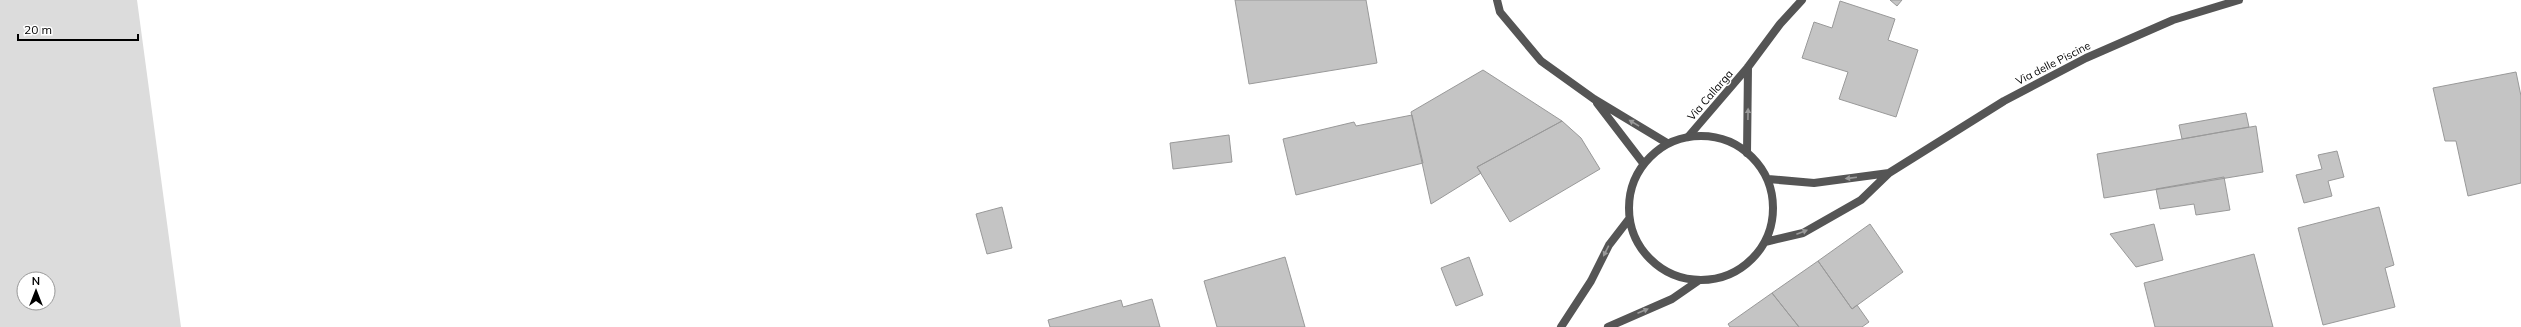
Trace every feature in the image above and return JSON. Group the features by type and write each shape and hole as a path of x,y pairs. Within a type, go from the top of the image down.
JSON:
{"street":[{"path":"1497,0 1500,12 1540,61 1594,99 1667,143"},
{"name":"Via Callarga","path":"1688,137 1748,67 1780,24 1802,0"},
{"name":"Via delle Piscine","path":"1765,242 1803,233 1861,200 1889,174 2004,101 2086,58 2173,20 2239,0"},
{"name":"Via Callarga","path":"1748,67 1748,153"},
{"path":"1594,99 1643,163"},
{"path":"1709,136 1730,141 1748,153 1759,165 1768,180 1772,208 1772,222 1765,242 1748,263 1724,276 1698,280 1674,276 1652,262 1636,242 1629,219 1628,199 1633,180 1643,163 1667,143 1688,137 1709,136"},
{"name":"Via delle Piscine","path":"1768,180 1814,183 1889,174"},
{"path":"1561,327 1591,281 1609,245 1629,219"},
{"path":"1608,327 1672,299 1698,280"}],"shaded area":[{"path":"0,0 137,0 181,327 0,327"}],"building":[{"path":"1235,0 1366,0 1377,63 1249,84"},
{"path":"1890,0 1902,0 1897,6"},
{"path":"1840,1 1895,19 1888,40 1918,50 1896,117 1839,99 1848,72 1802,58 1814,22 1832,28"},
{"path":"1483,70 1562,121 1477,167 1481,173 1431,204 1411,112"},
{"path":"2516,72 2521,96 2521,183 2468,196 2456,141 2445,141 2433,88"},
{"path":"2246,113 2249,127 2182,139 2179,125"},
{"path":"1412,115 1423,163 1296,195 1283,139 1354,122 1356,126"},
{"path":"1562,121 1581,138 1600,169 1510,222 1477,167"},
{"path":"2256,126 2263,172 2104,198 2097,154"},
{"path":"1229,135 1232,162 1173,169 1170,143"},
{"path":"2337,151 2344,177 2328,181 2332,196 2304,203 2296,175 2322,169 2318,155"},
{"path":"2224,177 2230,210 2196,215 2194,204 2160,209 2156,189"},
{"path":"1002,207 1012,248 987,254 976,214"},
{"path":"2379,207 2394,265 2385,268 2395,307 2323,325 2298,228"},
{"path":"1870,224 1903,272 1852,309 1818,261"},
{"path":"2154,224 2163,260 2136,267 2110,234"},
{"path":"2254,254 2273,327 2155,327 2144,283"},
{"path":"1285,257 1305,327 1217,327 1204,281"},
{"path":"1469,257 1483,295 1456,306 1441,268"},
{"path":"1818,261 1852,309 1857,305 1869,322 1862,327 1799,327 1772,293"},
{"path":"1772,293 1799,327 1730,327 1728,324"},
{"path":"1152,299 1160,327 1050,327 1048,320 1121,300 1123,307"}]}
